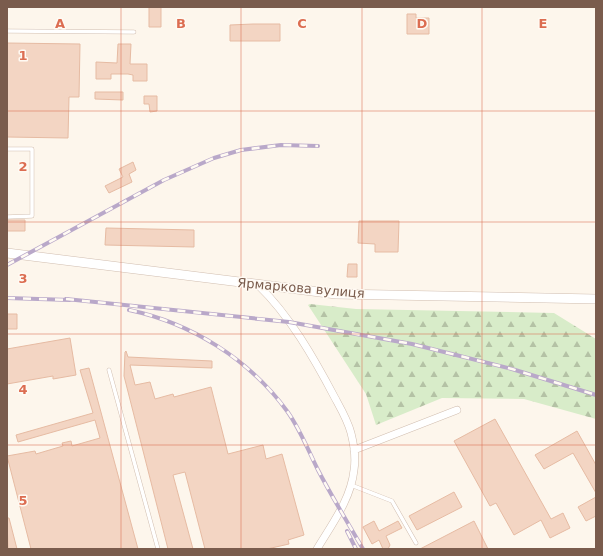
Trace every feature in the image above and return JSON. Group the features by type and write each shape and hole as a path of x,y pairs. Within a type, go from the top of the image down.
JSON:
{"street":[{"name":"Ярмаркова вулиця","path":"7,253 336,294 596,299"},
{"path":"258,285 272,298 306,346 347,421 354,450 354,469 351,485 343,505 317,549"},
{"path":"354,450 457,410"}],"lane":[{"path":"7,31 134,32"},
{"path":"7,149 32,149 32,216 7,217"},
{"path":"109,370 158,549"},
{"path":"351,485 392,501 416,543"}],"green space":[{"path":"308,305 356,309 554,313 596,339 596,419 524,399 442,398 376,425 366,394"}],"building":[{"path":"149,7 161,7 161,27 149,27"},
{"path":"407,14 416,14 416,18 429,18 429,34 407,34"},
{"path":"280,24 280,41 230,41 230,25"},
{"path":"7,43 80,44 79,97 69,97 68,138 7,137"},
{"path":"118,44 131,44 130,64 147,64 147,81 133,81 133,75 128,74 111,74 111,79 96,79 96,62 117,63"},
{"path":"95,92 123,92 123,100 95,99"},
{"path":"144,96 157,96 157,111 150,112 149,104 144,104"},
{"path":"133,162 136,170 129,174 132,182 109,193 105,186 123,177 119,169"},
{"path":"7,220 25,220 25,231 7,231"},
{"path":"359,221 399,221 398,252 375,252 375,244 358,243"},
{"path":"106,228 194,230 194,247 105,245"},
{"path":"348,264 357,264 357,277 347,277"},
{"path":"7,314 17,314 17,329 7,329"},
{"path":"70,338 76,375 53,379 53,376 7,384 7,349"},
{"path":"126,351 128,357 212,361 212,368 130,365 135,385 150,382 155,399 173,394 174,397 211,387 228,454 263,445 266,459 282,454 304,535 288,540 289,544 267,549 205,549 185,472 173,475 193,549 168,549 124,376"},
{"path":"89,368 138,549 31,549 7,456 35,451 36,454 63,446 62,443 71,441 72,446 100,438 95,420 18,442 16,435 93,413 80,370"},
{"path":"495,419 551,519 563,513 570,528 550,538 541,520 514,535 496,503 490,506 454,441"},
{"path":"577,431 596,465 596,493 573,453 544,469 535,455"},
{"path":"454,492 462,507 417,530 409,516"},
{"path":"596,497 596,516 586,521 578,507"},
{"path":"7,518 9,518 17,549 8,549"},
{"path":"374,521 379,531 398,521 402,528 386,536 390,545 388,549 383,549 379,540 372,544 363,527"},
{"path":"474,521 488,549 420,549"}],"railway":[{"path":"7,265 164,180 214,158 241,150 281,145 318,146"},
{"path":"7,298 70,300"},
{"path":"66,299 289,322 412,344 512,369 596,395"},
{"path":"129,310 174,324 217,346 255,375 272,392 296,425 323,480 363,549"},
{"path":"347,531 356,549"}]}
